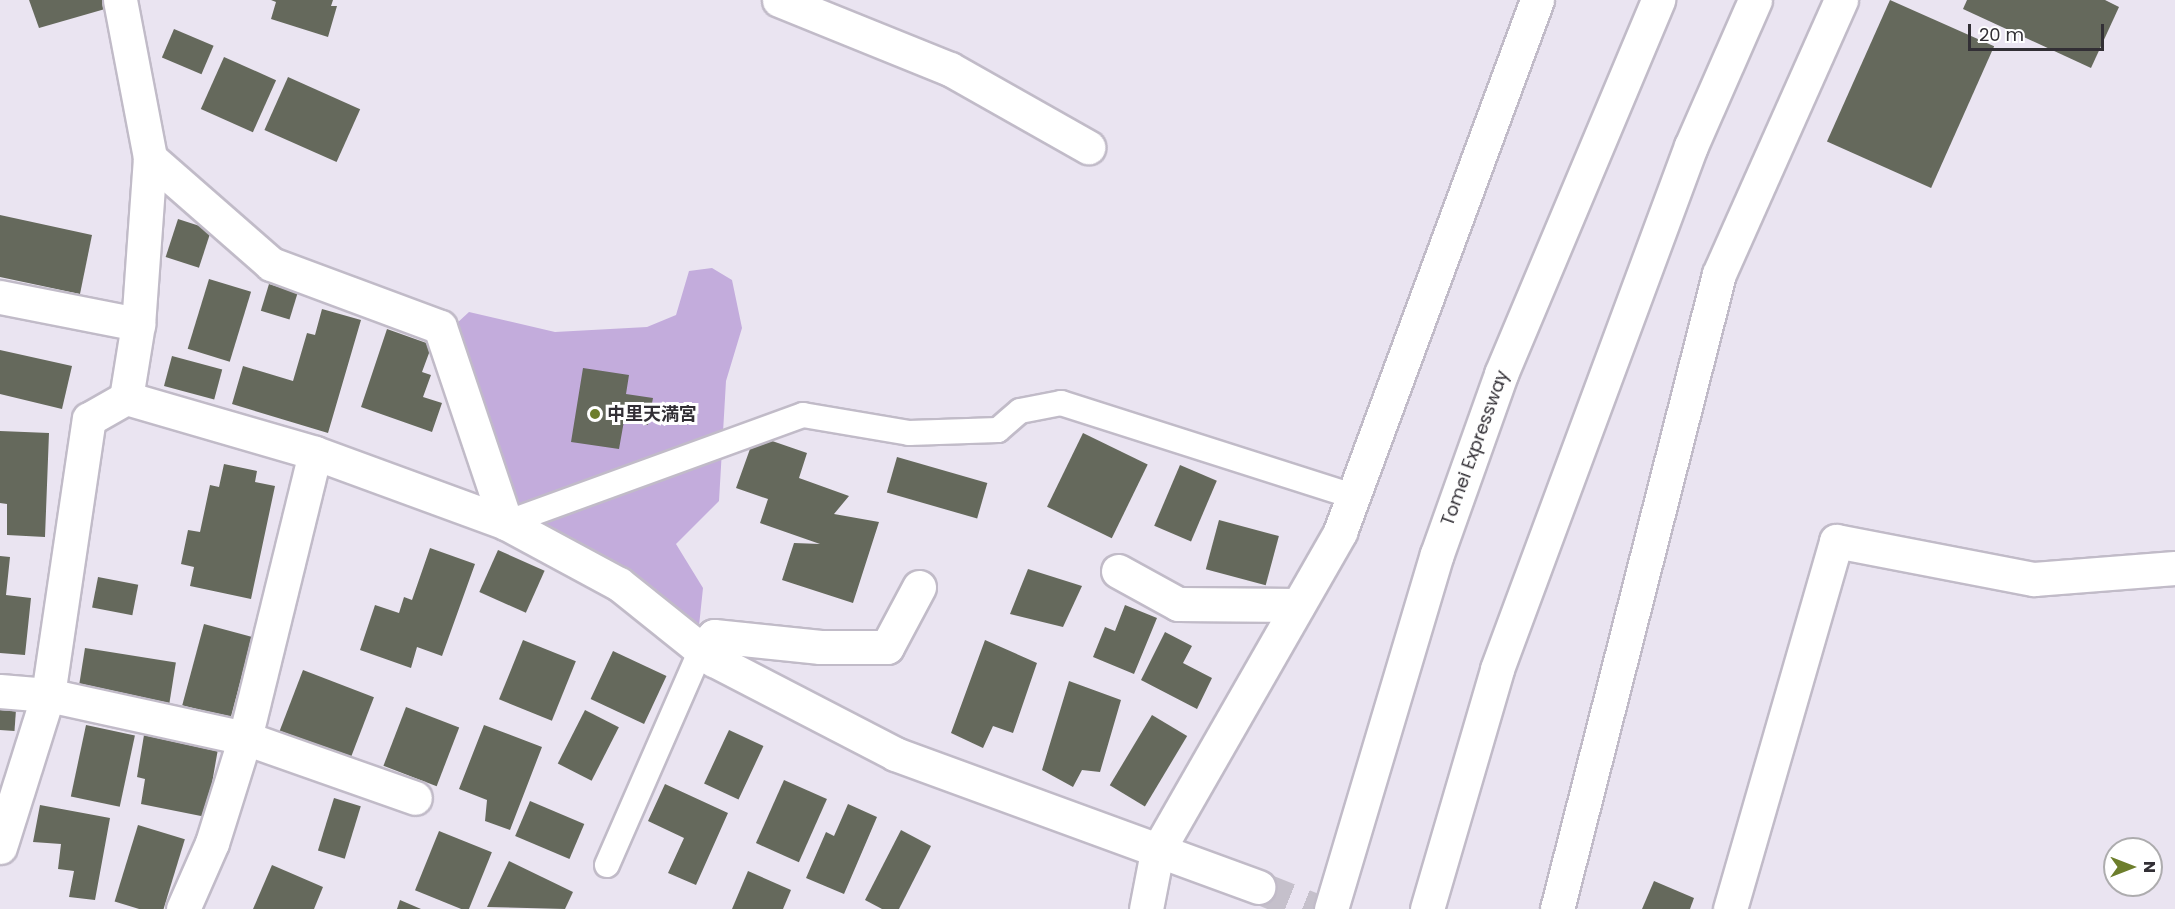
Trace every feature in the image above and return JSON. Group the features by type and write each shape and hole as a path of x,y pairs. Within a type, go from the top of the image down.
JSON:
{"main road":[{"path":"120,0 150,158 138,324 126,398"},
{"path":"778,0 950,69 1088,147"},
{"path":"1146,909 1157,852 1340,532 1537,0"},
{"name":"Tomei Expressway","path":"1331,909 1437,554 1489,407 1658,0"},
{"path":"1427,909 1497,669 1691,146 1755,0"},
{"path":"1557,909 1719,274 1841,0"},
{"path":"150,158 271,264 440,327 506,523"},
{"path":"0,297 138,324"},
{"path":"0,847 48,695 89,419 126,398 315,453 506,523 619,584 701,650 895,754 1157,852 1258,887"},
{"path":"183,909 212,843 246,738 315,453"},
{"path":"1730,909 1836,541 2034,579 2175,568"},
{"path":"1118,571 1178,604 1298,605"},
{"path":"701,650 714,636 820,647 887,647 920,586"},
{"path":"0,691 48,695 246,738 415,798"}],"lane":[{"path":"506,523 803,415 909,433 998,430 1020,411 1061,403 1353,496"},
{"path":"607,864 701,650"}],"shaded area":[{"path":"712,268 732,280 742,328 726,381 719,501 676,544 703,588 699,626 515,516 443,336 469,312 555,332 647,327 676,315 689,271"}],"building":[{"path":"29,0 103,0 105,9 39,28"},
{"path":"271,0 333,0 331,6 337,6 328,37 271,19 276,2"},
{"path":"1890,0 1994,46 1931,188 1827,142"},
{"path":"1967,0 2105,0 2119,7 2091,68 1963,9"},
{"path":"174,29 214,46 201,74 162,58"},
{"path":"224,57 276,80 253,132 201,109"},
{"path":"288,77 360,109 337,162 264,130"},
{"path":"0,215 92,235 80,294 0,277"},
{"path":"178,219 211,230 199,268 166,257"},
{"path":"209,279 251,292 230,362 188,349"},
{"path":"269,284 298,293 290,320 261,311"},
{"path":"322,309 361,320 328,433 232,404 243,366 293,381 307,333 315,335"},
{"path":"387,329 432,345 422,372 431,375 423,397 442,403 432,432 361,407"},
{"path":"0,350 72,366 62,409 0,394"},
{"path":"172,356 222,369 214,399 164,386"},
{"path":"583,368 629,375 626,394 653,398 648,425 624,421 619,449 571,442"},
{"path":"0,431 49,433 45,537 7,535 7,504 0,503"},
{"path":"1083,433 1148,465 1112,538 1047,507"},
{"path":"755,435 807,453 799,478 849,496 834,514 879,522 853,603 782,580 794,543 820,544 760,523 768,499 736,488"},
{"path":"897,457 987,483 977,518 887,493"},
{"path":"224,464 257,471 255,482 275,486 251,599 190,586 194,567 181,564 188,530 200,532 210,485 219,487"},
{"path":"1180,465 1217,481 1191,541 1154,526"},
{"path":"1219,520 1279,536 1266,585 1206,569"},
{"path":"430,548 475,564 442,656 417,647 411,668 360,650 375,605 399,613 404,597 412,600"},
{"path":"498,550 545,571 526,613 479,592"},
{"path":"0,556 10,557 6,595 31,598 25,655 0,653"},
{"path":"1028,569 1082,586 1063,627 1010,614"},
{"path":"98,577 138,585 132,615 92,607"},
{"path":"1125,605 1157,618 1134,674 1093,657 1105,627 1115,631"},
{"path":"204,624 252,637 231,718 182,705"},
{"path":"1165,632 1192,646 1183,663 1212,678 1197,709 1141,680"},
{"path":"523,640 576,661 552,721 499,699"},
{"path":"985,640 1037,663 1013,733 993,726 983,748 951,733"},
{"path":"85,648 176,662 169,709 78,694"},
{"path":"613,651 666,676 644,724 591,699"},
{"path":"303,670 374,697 351,758 280,731"},
{"path":"1069,681 1121,700 1100,772 1082,770 1073,787 1042,770"},
{"path":"406,707 459,727 437,786 383,766"},
{"path":"0,709 16,710 14,731 0,730"},
{"path":"585,710 619,727 592,781 558,763"},
{"path":"1152,715 1187,736 1145,806 1110,785"},
{"path":"86,725 135,735 120,807 71,796"},
{"path":"484,725 542,747 510,830 485,821 487,800 459,789"},
{"path":"729,730 763,746 739,800 704,783"},
{"path":"144,735 218,749 206,817 141,804 145,779 137,777"},
{"path":"784,780 827,799 799,862 756,843"},
{"path":"665,784 728,813 696,885 668,873 684,838 648,821"},
{"path":"334,798 361,806 345,859 318,851"},
{"path":"530,801 584,824 569,859 515,836"},
{"path":"848,804 877,817 844,894 806,878 826,832 834,836"},
{"path":"40,805 110,818 95,900 69,897 74,871 58,869 61,844 33,842"},
{"path":"138,825 185,839 164,909 139,909 115,902"},
{"path":"901,830 931,846 899,909 882,909 865,900"},
{"path":"439,831 492,852 469,909 461,909 415,890"},
{"path":"509,861 573,892 565,909 487,907"},
{"path":"272,865 323,887 314,909 253,909"},
{"path":"748,871 791,890 783,909 732,909"},
{"path":"1654,881 1694,898 1690,909 1642,909"},
{"path":"400,900 421,909 397,909"}],"tunnel":[{"path":"1258,887 1313,909"}],"place":[{"name":"中里天満宮","path":"595,414"}]}
